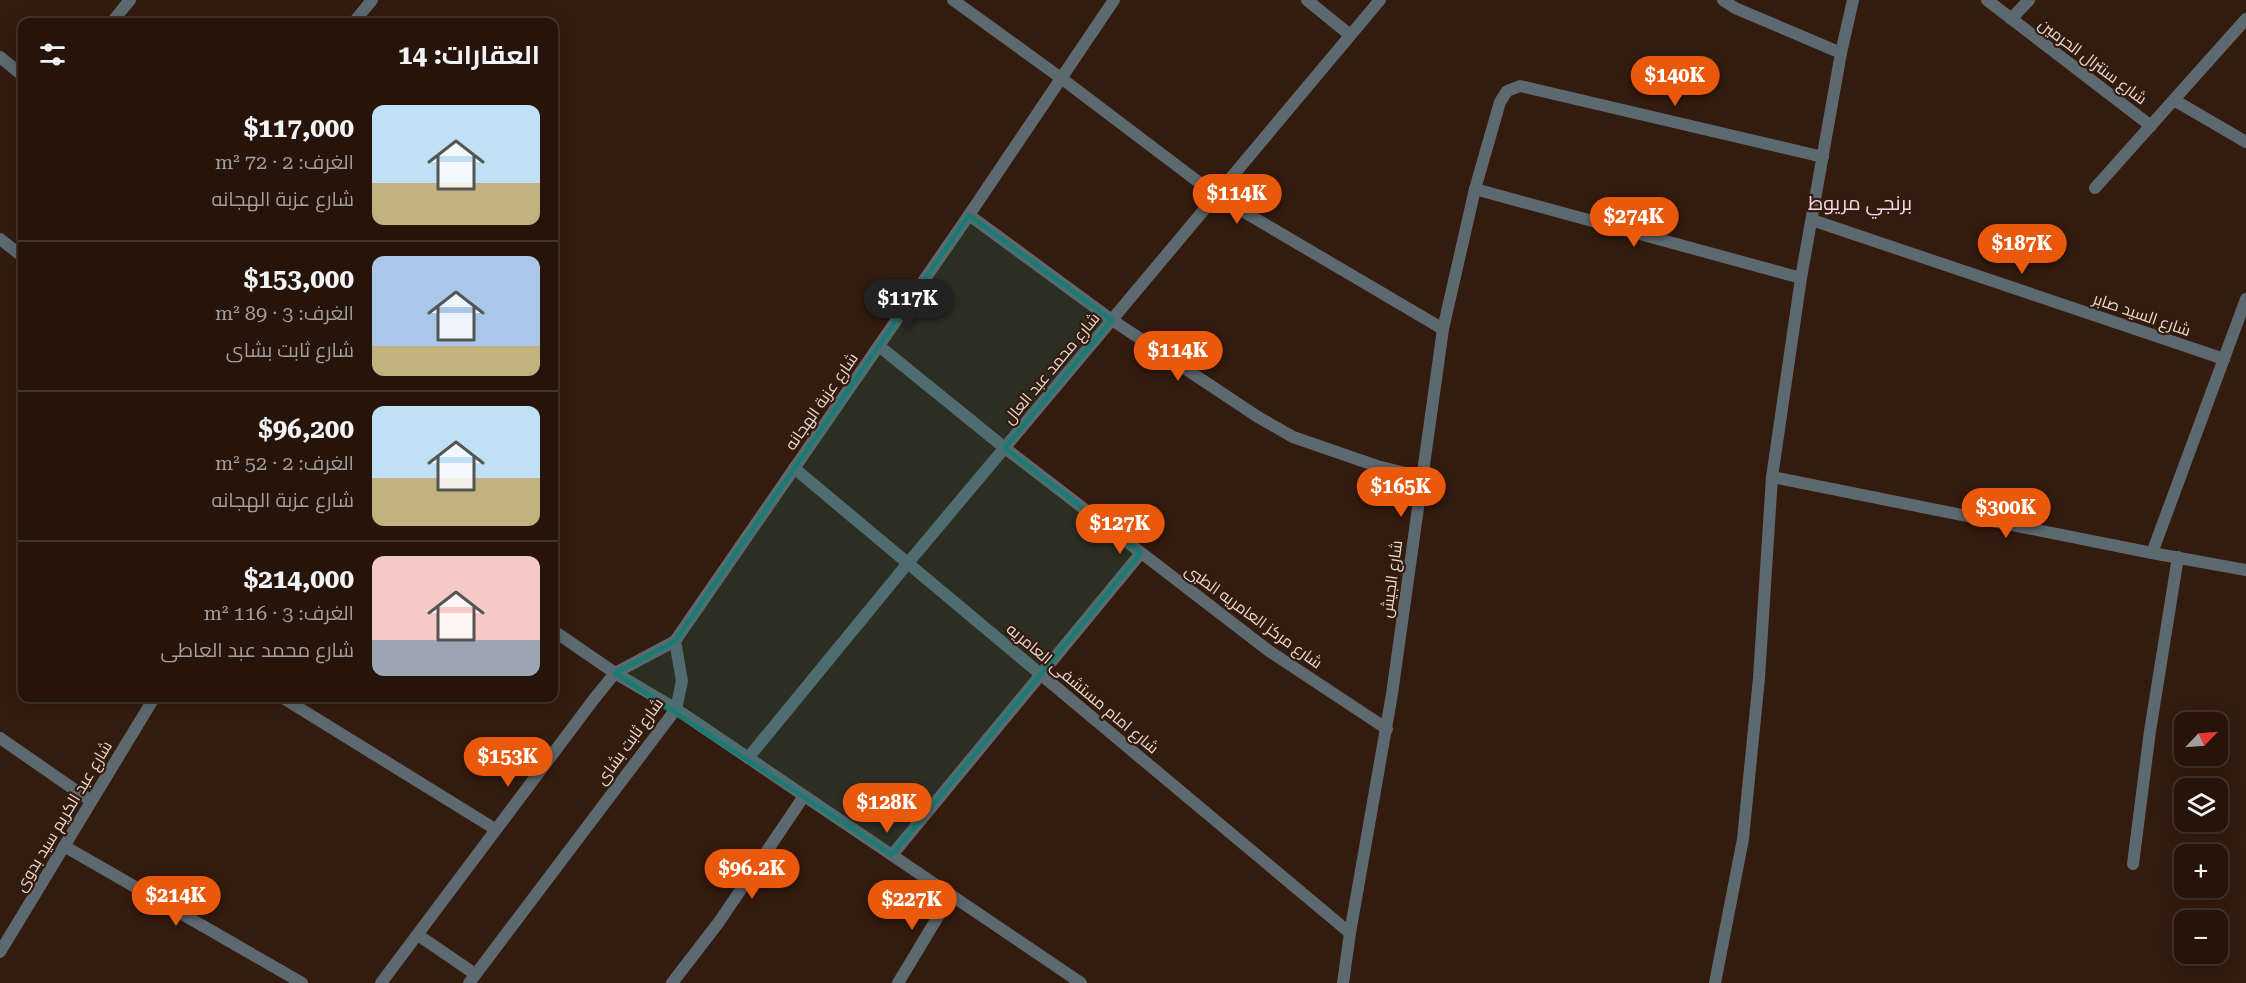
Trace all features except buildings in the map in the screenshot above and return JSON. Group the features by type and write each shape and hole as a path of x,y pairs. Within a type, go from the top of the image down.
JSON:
{"street":[{"path":"115,18 130,0"},
{"path":"357,18 371,0"},
{"path":"953,0 1217,196 1443,329"},
{"name":"شارع عزبة الهجانه","path":"675,641 969,215 1114,0"},
{"path":"1308,0 1350,35"},
{"name":"شارع محمد عبد العال","path":"748,758 908,563 1380,0"},
{"path":"1723,0 1735,8 1841,53"},
{"path":"1715,983 1743,839 1760,678 1772,477 1801,278 1841,53 1853,0"},
{"name":"شارع سنترال الحرمين","path":"1986,0 2151,126"},
{"path":"2011,19 2029,0"},
{"path":"2095,188 2246,19"},
{"path":"0,57 18,72"},
{"name":"شارع الجيش","path":"1343,983 1386,729 1443,329 1475,189 1500,102 1507,91 1520,86 1823,157"},
{"path":"2174,100 2246,142"},
{"path":"1475,189 1801,278"},
{"path":"969,215 1112,320 1258,417 1293,437 1377,466 1422,477"},
{"name":"شارع السيد صابر","path":"1812,220 2224,359"},
{"path":"0,239 18,253"},
{"path":"2152,553 2246,299"},
{"name":"شارع مركز العامريه الطبى","path":"879,346 1005,448 1269,651 1386,729"},
{"name":"شارع امام مستشفى العامريه","path":"794,468 1350,933"},
{"path":"1772,477 2246,570"},
{"path":"892,855 1141,553"},
{"path":"2133,864 2150,731 2178,557"},
{"path":"558,634 615,674 676,709 1081,983"},
{"path":"381,983 615,674 675,641"},
{"name":"شارع ثابت بشاى","path":"472,979 676,709 682,681 675,641"},
{"name":"شارع عبد الكريم سيد بدوى","path":"0,952 152,702"},
{"path":"295,702 495,830"},
{"path":"0,738 91,801"},
{"path":"672,983 719,922 804,796"},
{"path":"64,846 302,983"},
{"path":"898,983 951,895"},
{"path":"418,935 472,979"}],"highlighted area":[{"path":"969,215 1112,320 1005,448 1141,553 892,855 615,673 675,641"}],"district":[{"name":"برنجي مريوط","path":"1860,203"}]}
